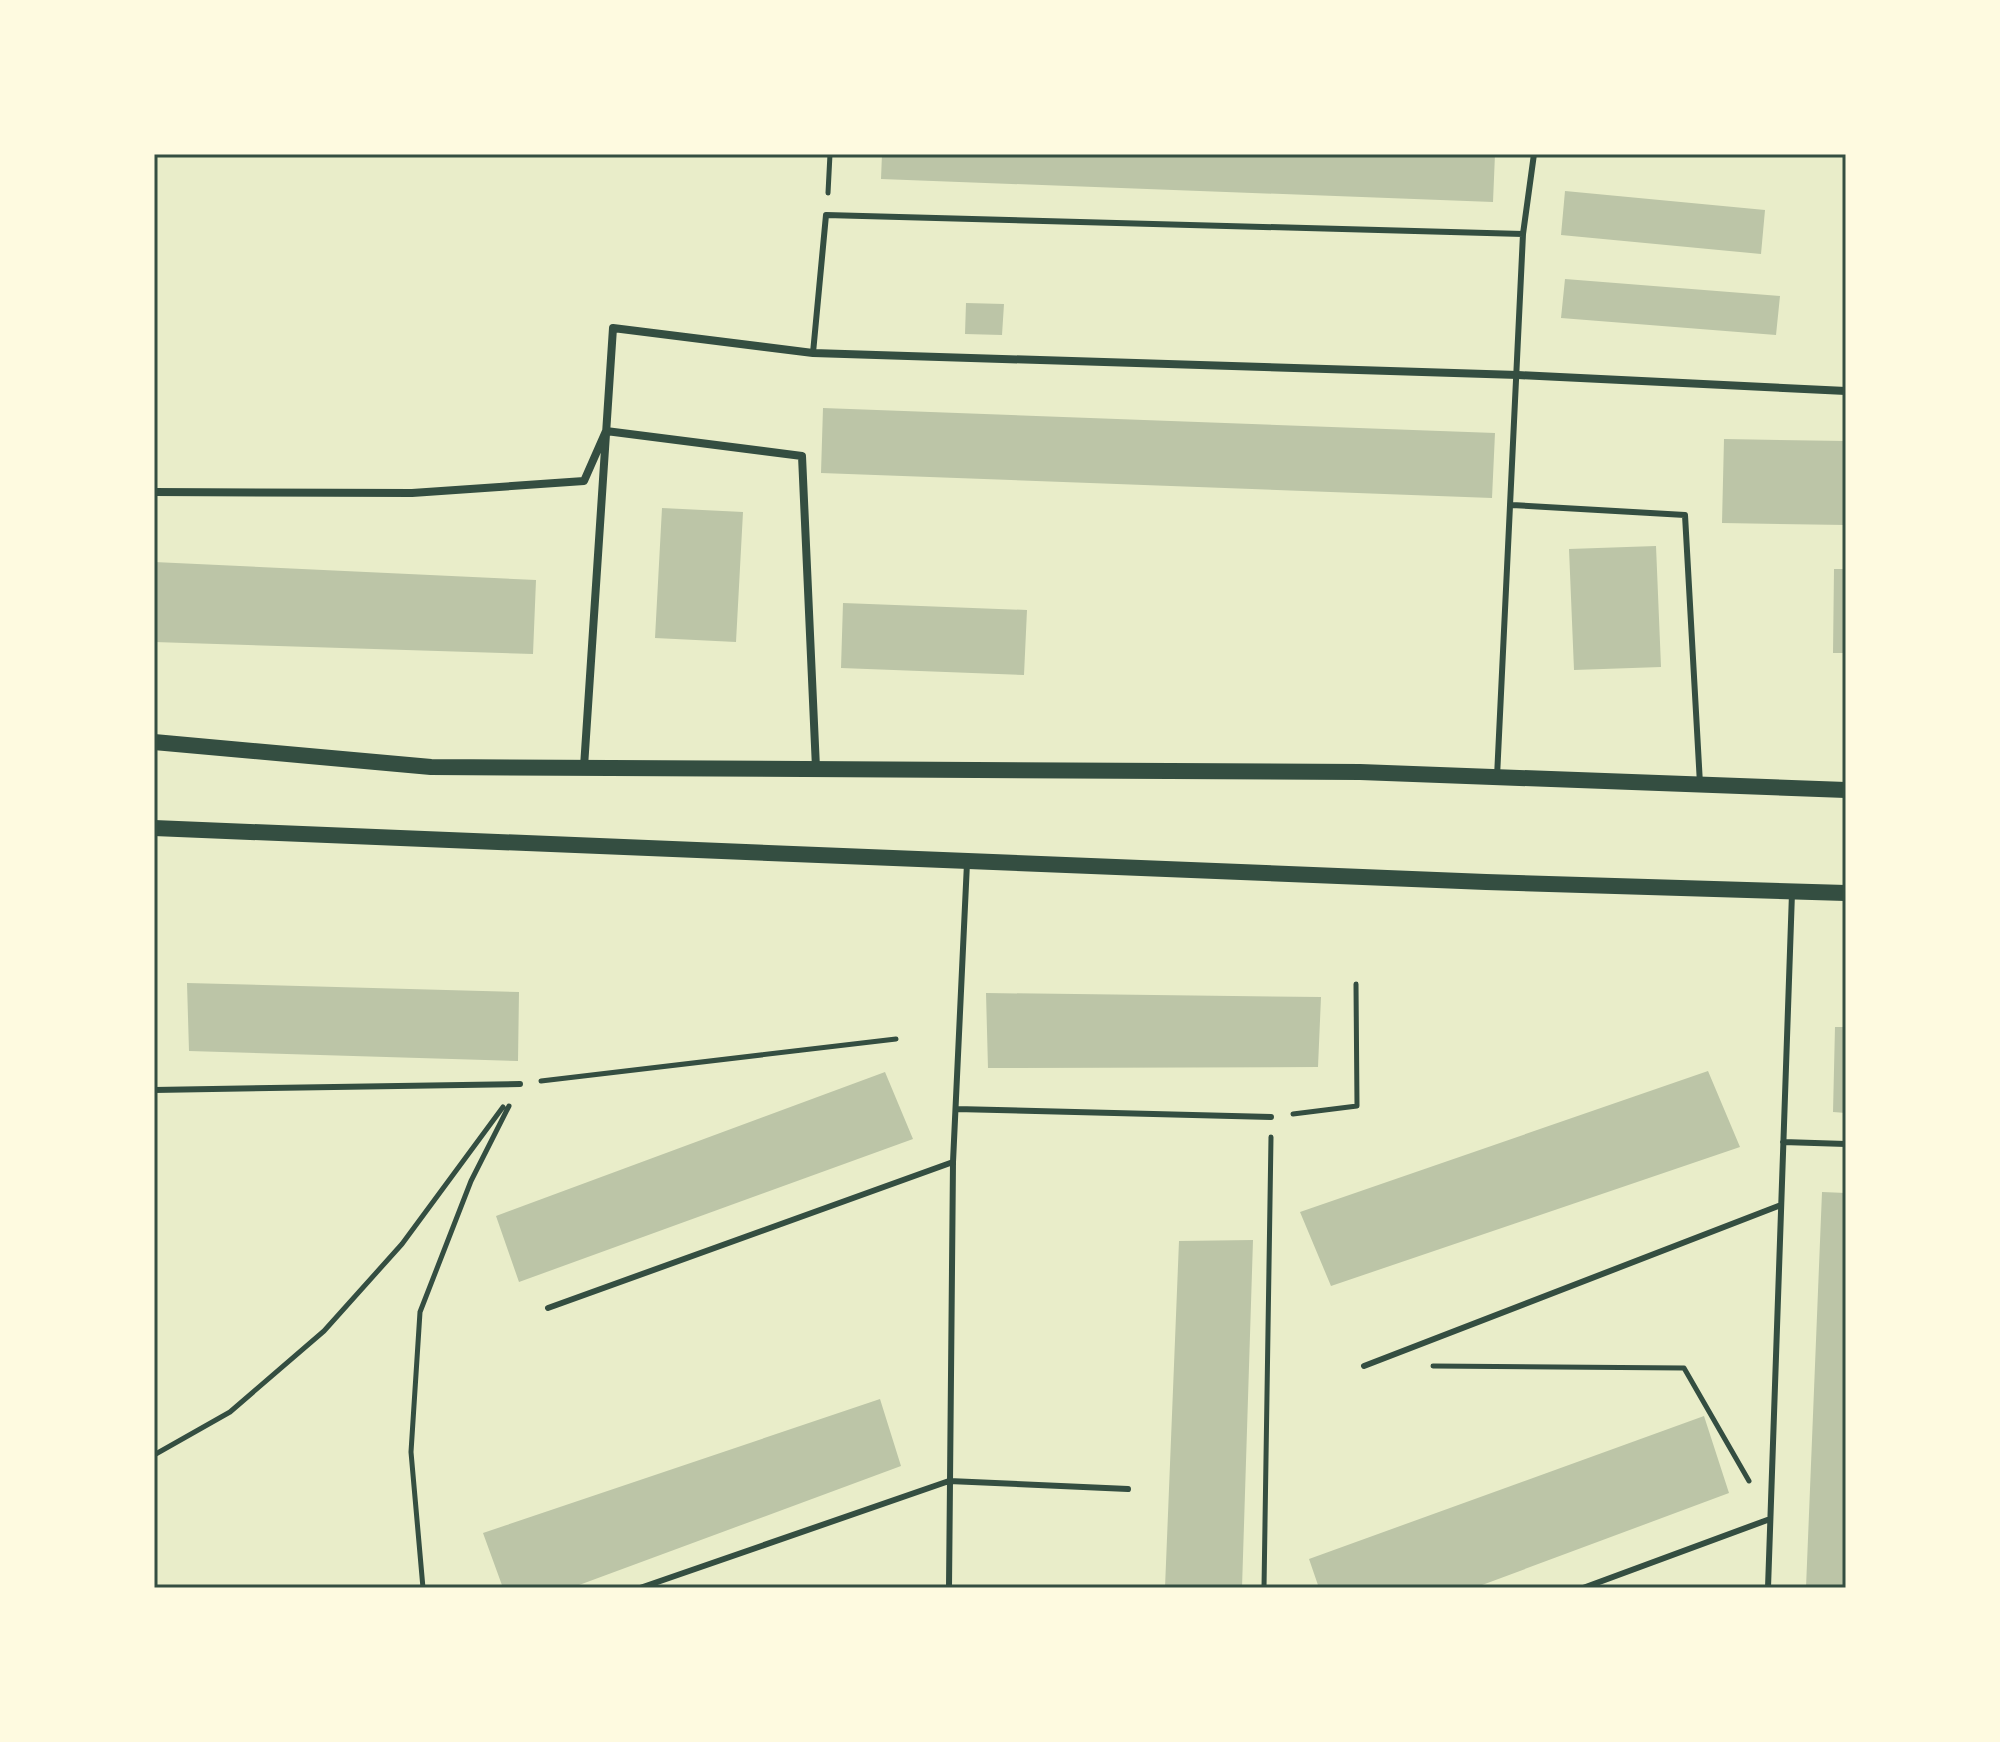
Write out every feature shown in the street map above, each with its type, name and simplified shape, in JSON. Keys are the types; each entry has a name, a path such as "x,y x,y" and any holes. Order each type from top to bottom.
{"main road":[{"path":"154,742 431,767 1360,772 1846,790"},
{"path":"154,828 1846,893"}],"street":[{"path":"584,767 613,328 813,353 1518,375 1846,391"},
{"path":"154,492 412,493 584,481 606,431"},
{"path":"606,431 802,456 816,769"}],"lane":[{"path":"1497,777 1523,234 1534,154"},
{"path":"813,353 826,215 1523,234"},
{"path":"1512,505 1685,515 1700,784"},
{"path":"949,1588 953,1162 967,859"},
{"path":"1768,1588 1792,893"},
{"path":"154,1090 520,1084"},
{"path":"956,1109 1271,1117"},
{"path":"1783,1142 1846,1144"},
{"path":"548,1308 953,1162"},
{"path":"1364,1366 1781,1205"},
{"path":"640,1588 949,1481 1128,1489"},
{"path":"1583,1588 1770,1519"}],"path":[{"path":"826,215 830,154"},
{"path":"1264,1588 1271,1117 1357,1106 1356,984"},
{"path":"154,1455 230,1412 324,1331 402,1244 520,1084 896,1039"},
{"path":"423,1588 411,1452 420,1312 471,1181 520,1084"},
{"path":"1425,1366 1684,1368 1770,1519"}],"building":[{"path":"882,154 1495,154 1493,202 881,179"},
{"path":"1565,191 1765,210 1761,254 1561,235"},
{"path":"1565,279 1780,296 1776,335 1561,318"},
{"path":"966,303 1004,304 1002,335 965,334"},
{"path":"823,408 1495,433 1492,498 821,473"},
{"path":"1724,439 1846,441 1846,525 1722,523"},
{"path":"662,508 743,512 736,642 655,638"},
{"path":"1656,546 1661,667 1574,670 1569,549"},
{"path":"154,562 536,580 533,654 154,642"},
{"path":"1834,569 1846,569 1846,653 1833,653"},
{"path":"843,603 1027,610 1024,675 841,668"},
{"path":"187,983 519,992 518,1061 189,1051"},
{"path":"986,993 1321,997 1318,1067 988,1068"},
{"path":"1835,1027 1846,1027 1846,1113 1833,1112"},
{"path":"1708,1071 1740,1147 1331,1286 1300,1212"},
{"path":"885,1072 913,1139 519,1282 496,1216"},
{"path":"1822,1192 1846,1193 1846,1588 1806,1588"},
{"path":"1253,1240 1242,1588 1165,1588 1179,1241"},
{"path":"880,1399 901,1466 571,1588 503,1588 483,1533"},
{"path":"1704,1416 1729,1493 1474,1588 1319,1588 1309,1559"}]}
